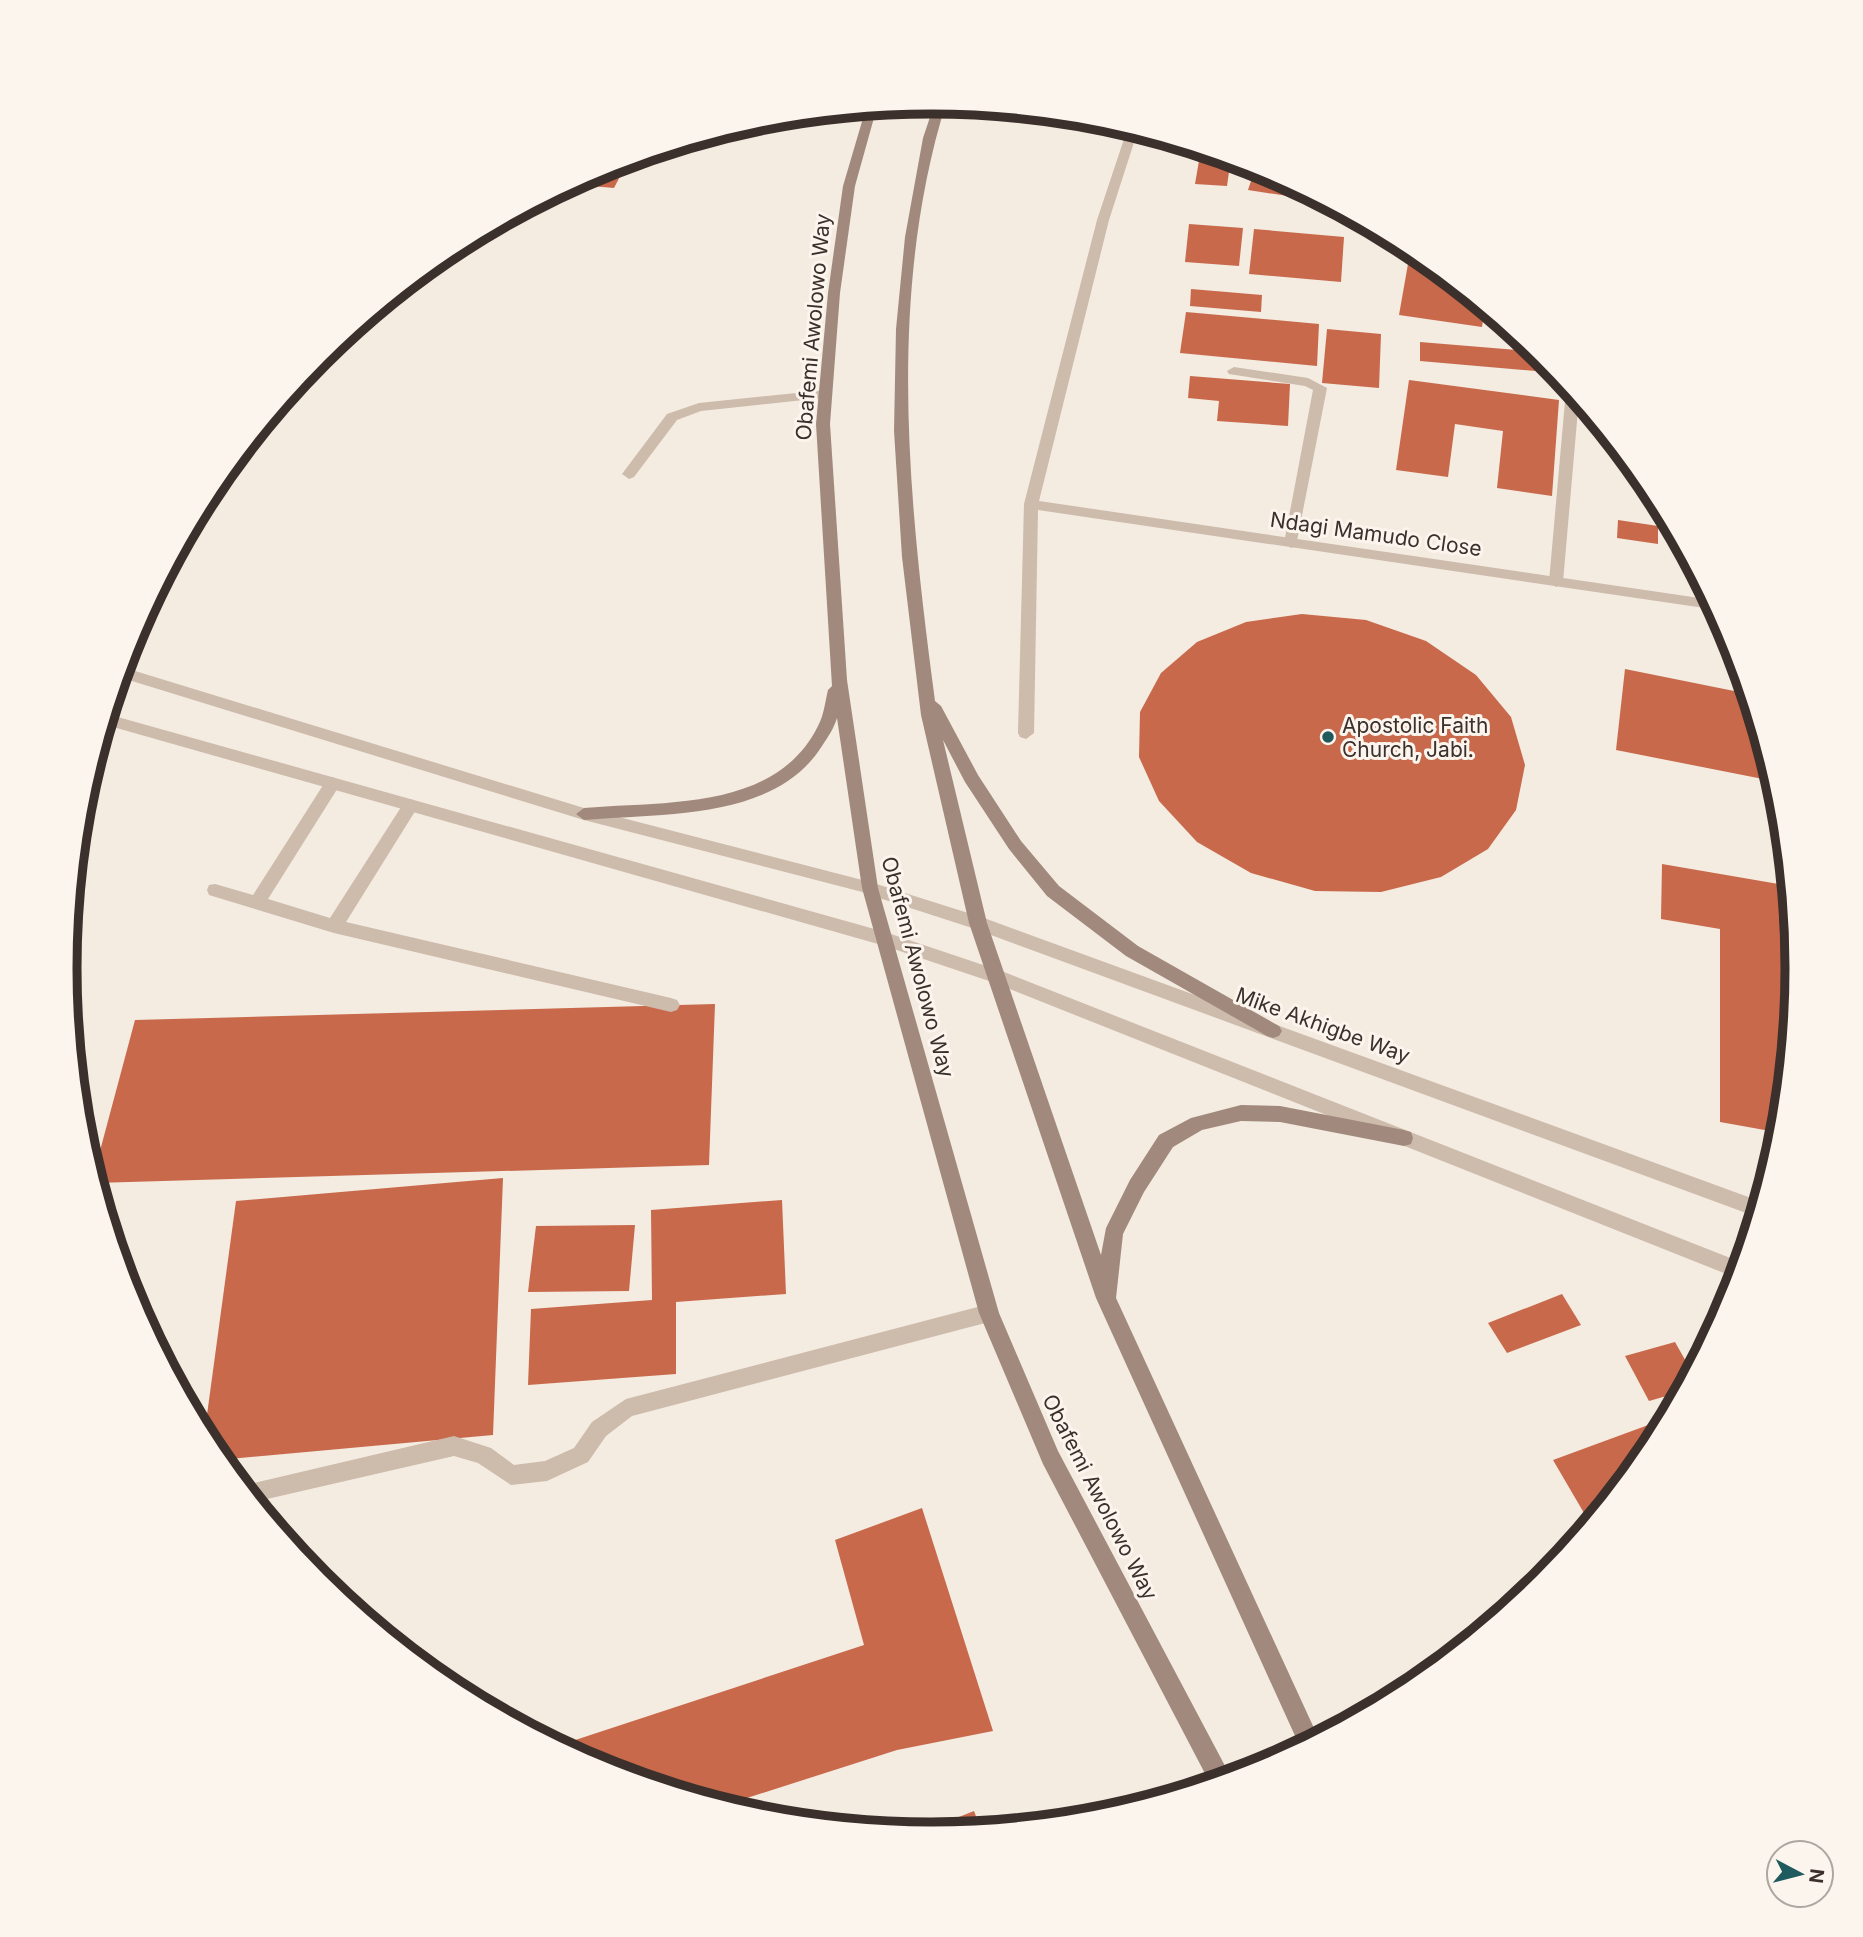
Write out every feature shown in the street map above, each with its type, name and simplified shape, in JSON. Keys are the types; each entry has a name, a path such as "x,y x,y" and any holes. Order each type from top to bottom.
{"main road":[{"path":"936,114 929,138 911,237 903,329 901,431 908,543 932,728 978,923 1106,1298 1306,1736"},
{"name":"Obafemi Awolowo Way","path":"869,117 849,186 834,293 823,424 839,680 870,888 989,1313 1050,1457 1218,1774"},
{"path":"584,814 724,802 773,785 807,757 827,725 839,680"},
{"path":"926,693 971,778 1015,845 1053,891 1132,951 1273,1031"},
{"path":"1106,1298 1113,1234 1137,1186 1167,1140 1198,1122 1241,1114 1280,1114 1404,1138"}],"street":[{"path":"1026,733 1031,504 1102,220 1130,138"},
{"path":"1234,371 1308,382 1320,388 1290,542"},
{"path":"629,474 672,417 699,407 826,394"},
{"path":"1556,582 1558,530 1572,402"},
{"name":"Ndagi Mamudo Close","path":"1031,504 1704,604"},
{"name":"Mike Akhigbe Way","path":"129,675 584,814 870,888 978,923 1752,1207"},
{"path":"114,721 885,939 998,976 1732,1267"},
{"path":"257,901 332,783"},
{"path":"334,926 411,805"},
{"path":"215,890 334,926 670,1005"},
{"path":"256,1492 454,1446 484,1455 511,1475 547,1471 581,1455 599,1429 626,1408 989,1313"}],"building":[{"path":"1200,157 1230,168 1227,186 1195,184"},
{"path":"622,172 614,188 589,186"},
{"path":"1252,177 1300,198 1248,190"},
{"path":"1189,224 1243,228 1239,266 1185,262"},
{"path":"1254,229 1344,237 1341,282 1249,274"},
{"path":"1409,260 1484,317 1482,327 1399,315"},
{"path":"1191,289 1262,295 1261,312 1190,306"},
{"path":"1186,312 1319,324 1317,366 1180,353"},
{"path":"1327,329 1381,334 1379,388 1322,383"},
{"path":"1420,342 1521,350 1543,372 1420,361"},
{"path":"1190,376 1290,384 1288,426 1217,421 1219,401 1188,398"},
{"path":"1409,380 1559,400 1552,496 1497,488 1503,431 1455,424 1448,477 1396,470"},
{"path":"1618,520 1658,526 1658,544 1617,538"},
{"name":"Apostolic Faith Church, Jabi.","path":"1302,614 1366,620 1426,641 1476,675 1511,717 1525,765 1516,810 1488,849 1441,877 1381,892 1315,891 1251,873 1197,842 1159,801 1139,757 1140,712 1161,673 1197,642 1246,622"},
{"path":"1625,669 1740,692 1765,779 1616,750"},
{"path":"1662,864 1781,885 1786,968 1784,1024 1771,1131 1720,1122 1720,929 1661,919"},
{"path":"715,1004 709,1165 104,1183 98,1157 135,1020"},
{"path":"503,1178 493,1435 232,1459 206,1420 236,1201"},
{"path":"782,1200 786,1294 676,1302 676,1374 528,1385 531,1309 652,1300 651,1210"},
{"path":"635,1225 629,1291 528,1292 536,1226"},
{"path":"1562,1294 1581,1325 1507,1353 1488,1323"},
{"path":"1675,1342 1688,1365 1673,1394 1649,1401 1625,1356"},
{"path":"1655,1422 1586,1517 1553,1460"},
{"path":"922,1508 993,1731 897,1750 738,1801 657,1778 569,1742 864,1645 835,1540"},
{"path":"974,1811 978,1821 945,1823"}],"place":[{"name":"Apostolic Faith Church, Jabi.","path":"1328,737"}]}
